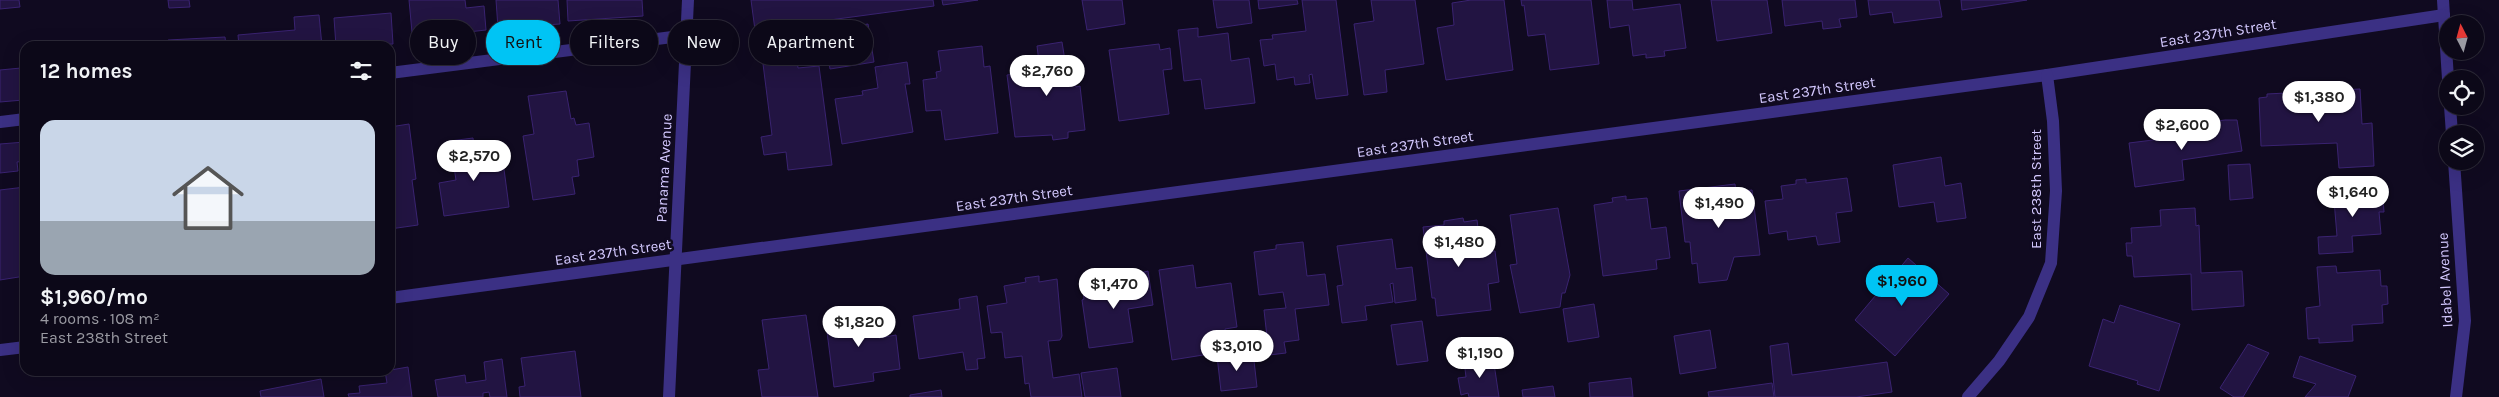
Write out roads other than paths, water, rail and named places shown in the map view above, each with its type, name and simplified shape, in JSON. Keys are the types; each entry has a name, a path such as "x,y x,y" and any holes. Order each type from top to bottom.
{"street":[{"name":"Panama Avenue","path":"688,0 688,20"},
{"path":"2443,0 2444,15"},
{"name":"East 237th Street","path":"395,297 2047,76 2439,16"},
{"path":"395,71 668,37"},
{"name":"Panama Avenue","path":"669,397 686,65"},
{"name":"East 238th Street","path":"1968,397 1999,361 2029,317 2052,263 2056,192 2053,121 2047,76"},
{"path":"0,122 20,120"},
{"name":"Idabel Avenue","path":"2455,170 2465,321 2456,397"},
{"path":"0,350 20,348"}]}
